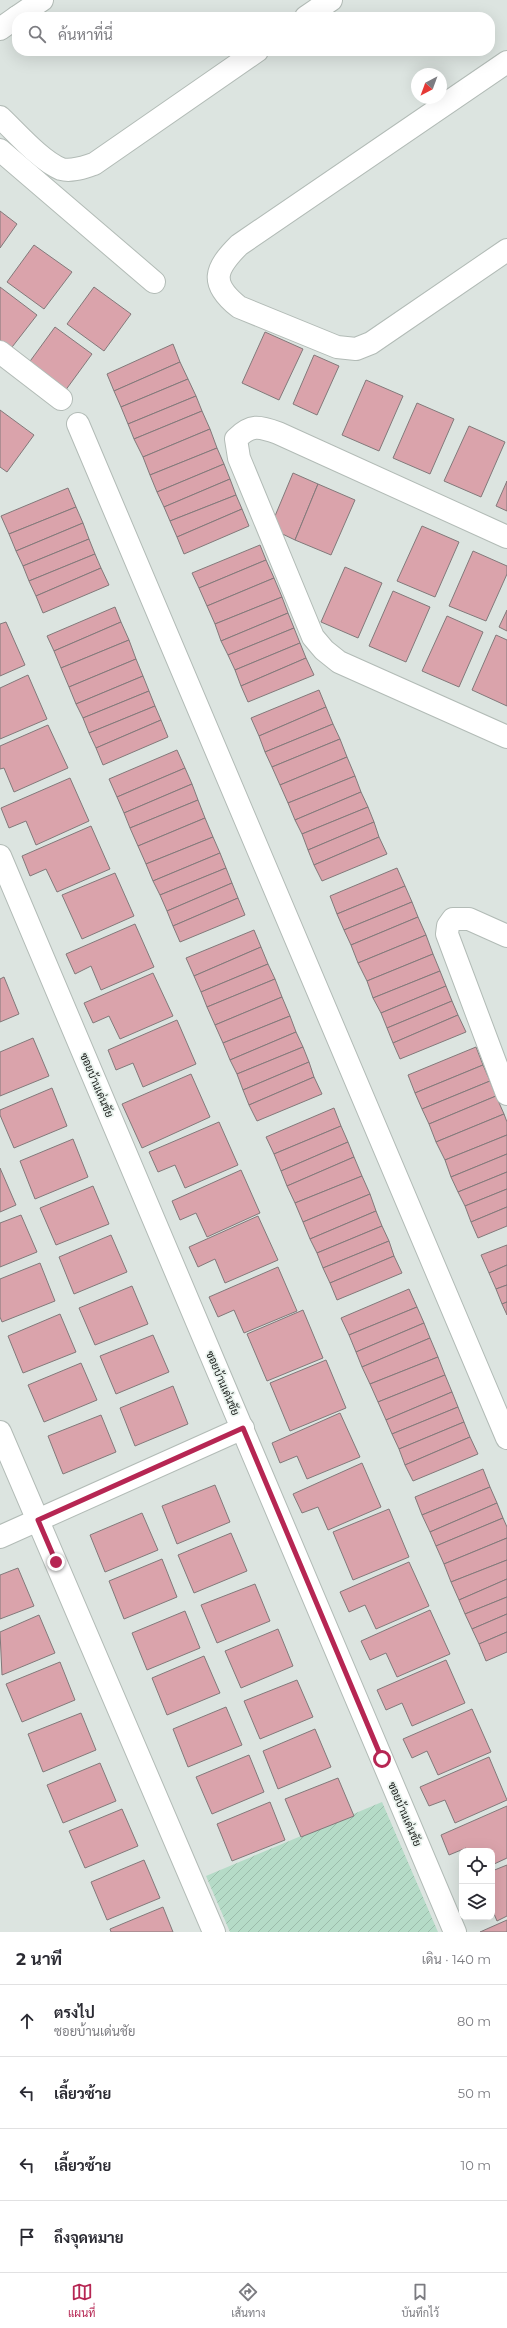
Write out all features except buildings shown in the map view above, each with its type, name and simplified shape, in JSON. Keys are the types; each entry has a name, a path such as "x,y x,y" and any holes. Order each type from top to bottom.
{"street":[{"path":"24,12 42,0"},
{"path":"313,12 331,0"},
{"path":"0,29 12,21"},
{"path":"0,117 47,161 62,169 78,169 94,164 250,56"},
{"path":"507,62 239,245 223,261 218,272 220,286 226,296 239,306 337,348 356,349 371,343 507,250"},
{"path":"0,150 154,282"},
{"path":"0,352 62,399"},
{"path":"78,424 507,1438"},
{"path":"507,537 278,433 259,426 244,431 236,439 238,458 313,637 324,650 339,662 507,737"},
{"name":"ซอยบ้านเด่นชัย","path":"0,856 455,1932"},
{"path":"507,936 469,919 453,919 448,926 447,934 507,1094"},
{"path":"0,1537 243,1428"},
{"path":"0,1432 214,1932"}],"green space":[{"path":"382,1802 438,1932 230,1932 206,1876"}],"route":[{"path":"56,1562 38,1520 243,1428 382,1759"}]}
